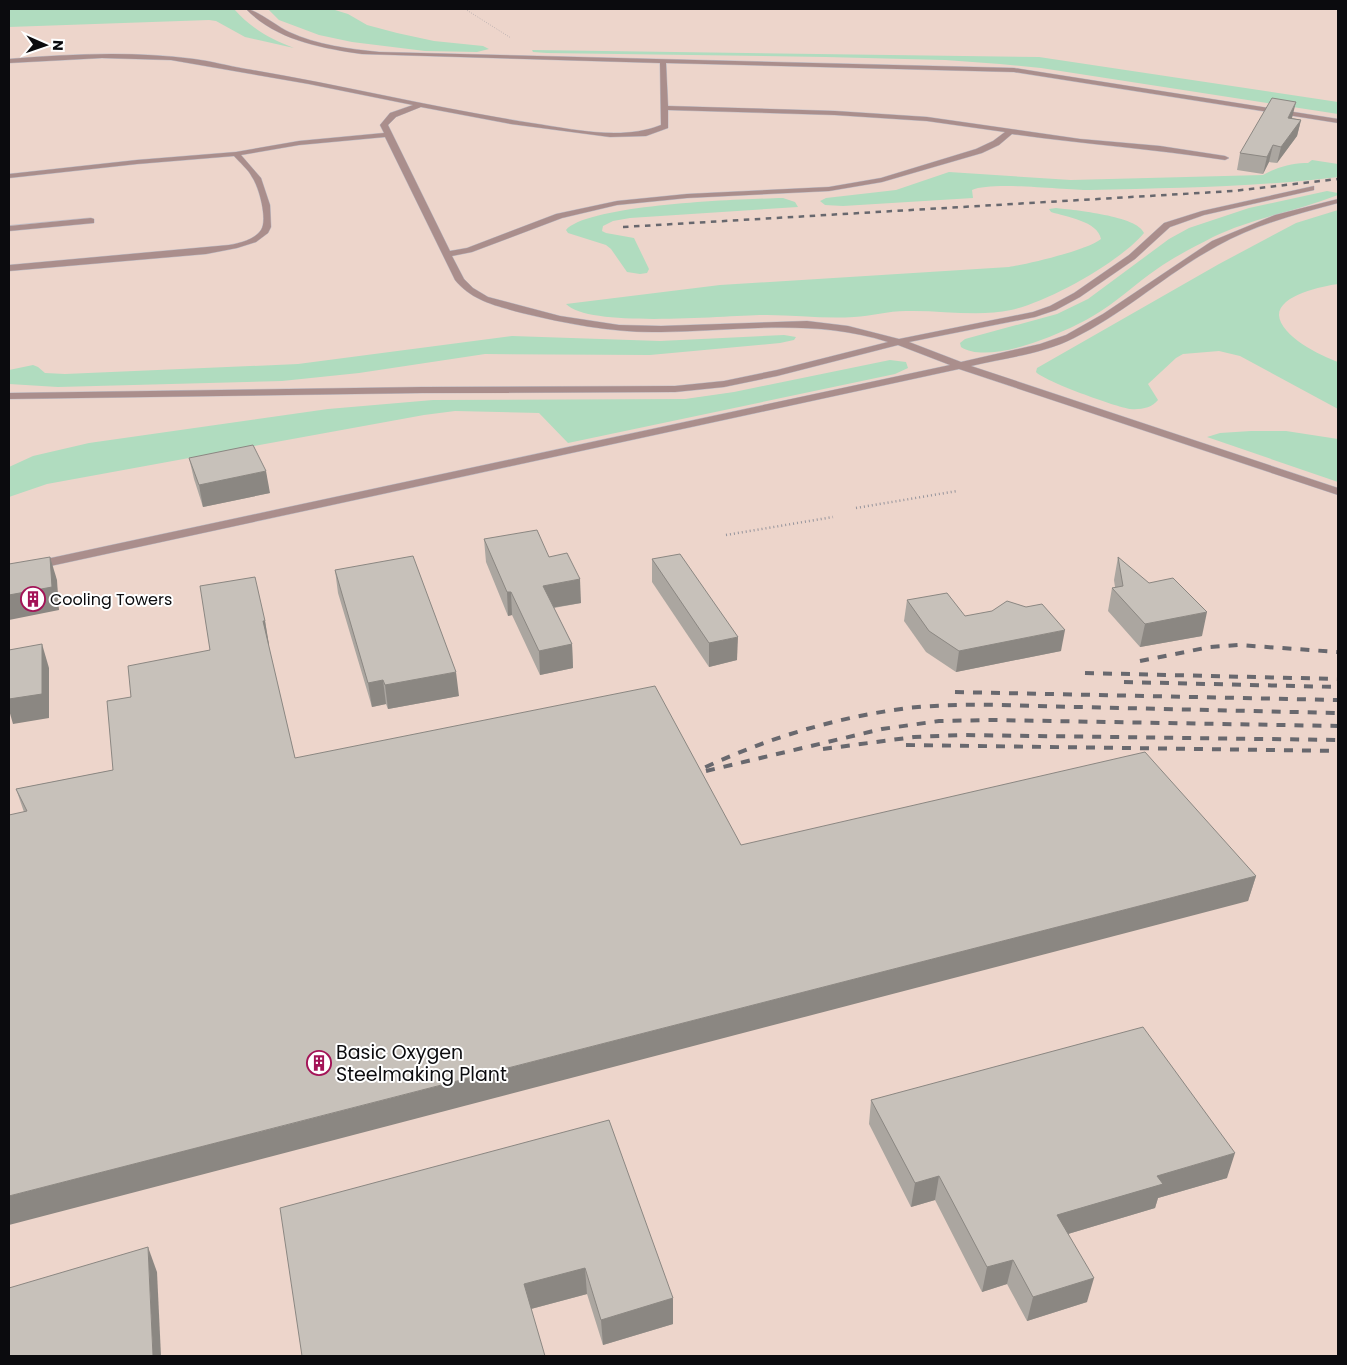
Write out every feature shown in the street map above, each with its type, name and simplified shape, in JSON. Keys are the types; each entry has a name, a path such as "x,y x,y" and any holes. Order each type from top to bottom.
{"lane":[{"path":"249,9 267,25 301,40 333,47 396,55 1014,70 1338,121"},
{"path":"9,61 86,56 186,60 562,130 643,134 660,130 665,126 663,61"},
{"path":"420,105 388,119 384,125 460,280 477,295 512,306 591,324 638,329 812,324 845,328 901,342 961,366 1338,492"},
{"path":"664,108 876,115 947,122 1080,141 1160,148 1225,158"},
{"path":"447,254 469,250 559,216 617,203 687,196 829,190 882,180 979,151 996,143 1011,131"},
{"path":"9,176 137,162 236,154 300,143 388,135"},
{"path":"9,268 206,251 252,240 263,233 268,221 257,178 236,154"},
{"path":"9,396 422,390 675,389 724,384 777,374 901,342 1017,319 1053,308 1077,295 1132,257 1167,225 1202,212 1311,188"},
{"path":"9,571 961,366 1043,346 1069,337 1106,316 1215,243 1270,220 1338,201"},
{"path":"9,229 91,221"}],"path":[{"path":"465,9 512,39 512,44 504,58"},
{"path":"856,508 957,491"},
{"path":"726,535 832,517"}],"shaded area":[{"path":"9,9 1338,9 1338,1356 9,1356"}],"green space":[{"path":"9,9 234,9 262,33 294,48 245,37 216,21 209,20 9,27"},
{"path":"268,9 335,10 348,14 367,25 397,33 434,41 483,46 489,49 477,52 425,51 352,42 319,35 279,20"},
{"path":"532,50 1039,57 1338,102 1338,114 1041,68 1000,64 945,60 826,57 547,53 533,52"},
{"path":"1312,160 1338,164 1338,177 1245,185 1152,189 1090,190 995,186 972,190 973,198 843,206 825,205 820,201 826,198 896,190 949,172 1071,180 1263,175 1284,166 1308,163"},
{"path":"1327,191 1338,193 1338,195 1228,230 1191,248 1157,269 1101,311 1081,323 1047,338 1008,350 990,352 974,352 961,347 960,343 965,339 1057,314 1088,299 1169,239 1189,228 1249,208"},
{"path":"783,198 795,202 798,207 630,218 613,221 603,226 602,231 606,233 634,238 649,269 647,273 627,272 606,245 568,233 566,230 580,221 604,214 634,209 703,202"},
{"path":"1056,208 1118,218 1139,227 1144,233 1133,244 1101,268 1063,290 1026,306 998,312 899,311 843,317 767,315 661,319 602,316 580,312 566,304 720,285 1009,267 1071,252 1101,239 1099,233 1088,224 1051,212 1049,209"},
{"path":"1338,210 1338,284 1313,289 1294,297 1281,308 1279,315 1281,323 1294,338 1312,350 1338,362 1338,409 1240,356 1219,351 1183,354 1176,358 1148,384 1158,400 1149,407 1142,409 1130,409 1096,399 1052,381 1036,372 1037,368 1219,264 1296,223"},
{"path":"784,335 796,337 794,340 780,343 650,355 485,354 359,373 282,381 58,387 9,384 9,370 33,365 45,373 65,374 298,364 512,336 660,341"},
{"path":"890,360 906,362 908,368 895,374 568,443 539,413 455,411 424,415 47,484 9,497 9,467 33,456 89,443 328,409 433,400 685,399 734,392"},
{"path":"1286,431 1338,439 1338,482 1207,437 1220,433"}],"building":[{"path":"1272,98 1296,102 1288,118 1301,120 1281,147 1273,145 1267,157 1240,153"},
{"path":"253,445 266,471 199,485 189,458"},
{"path":"537,530 549,557 567,553 580,579 543,586 572,644 539,651 511,592 507,592 484,539"},
{"path":"680,554 738,637 709,643 652,559"},
{"path":"413,556 456,672 385,685 383,680 368,683 335,570"},
{"path":"50,557 52,587 9,595 9,564"},
{"path":"1118,557 1149,583 1173,578 1207,612 1145,624 1112,588 1123,586"},
{"name":"Basic Oxygen Steelmaking Plant","path":"255,577 265,621 263,621 295,758 655,686 741,845 1145,752 1256,876 9,1196 9,815 27,811 16,789 113,770 107,701 131,697 128,666 210,650 200,586"},
{"path":"947,593 965,616 992,611 1007,601 1026,607 1042,604 1065,630 959,651 929,631 907,600"},
{"path":"42,644 42,694 9,699 9,650"},
{"path":"1143,1027 1235,1153 1157,1176 1163,1184 1057,1215 1094,1278 1033,1297 1013,1260 987,1267 939,1176 915,1183 871,1100"},
{"path":"609,1120 673,1298 601,1320 585,1268 524,1284 545,1356 302,1356 280,1208"},
{"path":"148,1247 153,1356 9,1356 9,1288"}],"railway":[{"path":"623,227 1233,191 1338,179"},
{"path":"1140,661 1210,647 1238,645 1338,652"},
{"path":"1085,673 1338,679"},
{"path":"1124,682 1338,687"},
{"path":"955,692 1338,700"},
{"path":"689,775 768,741 795,732 879,712 908,708 950,705 993,705 1338,713"},
{"path":"706,771 882,729 939,721 993,720 1338,726"},
{"path":"823,749 914,737 962,735 1338,740"},
{"path":"906,745 1338,751"}],"place":[{"name":"Cooling Towers","path":"33,599"},
{"name":"Basic Oxygen Steelmaking Plant","path":"319,1063"}]}
